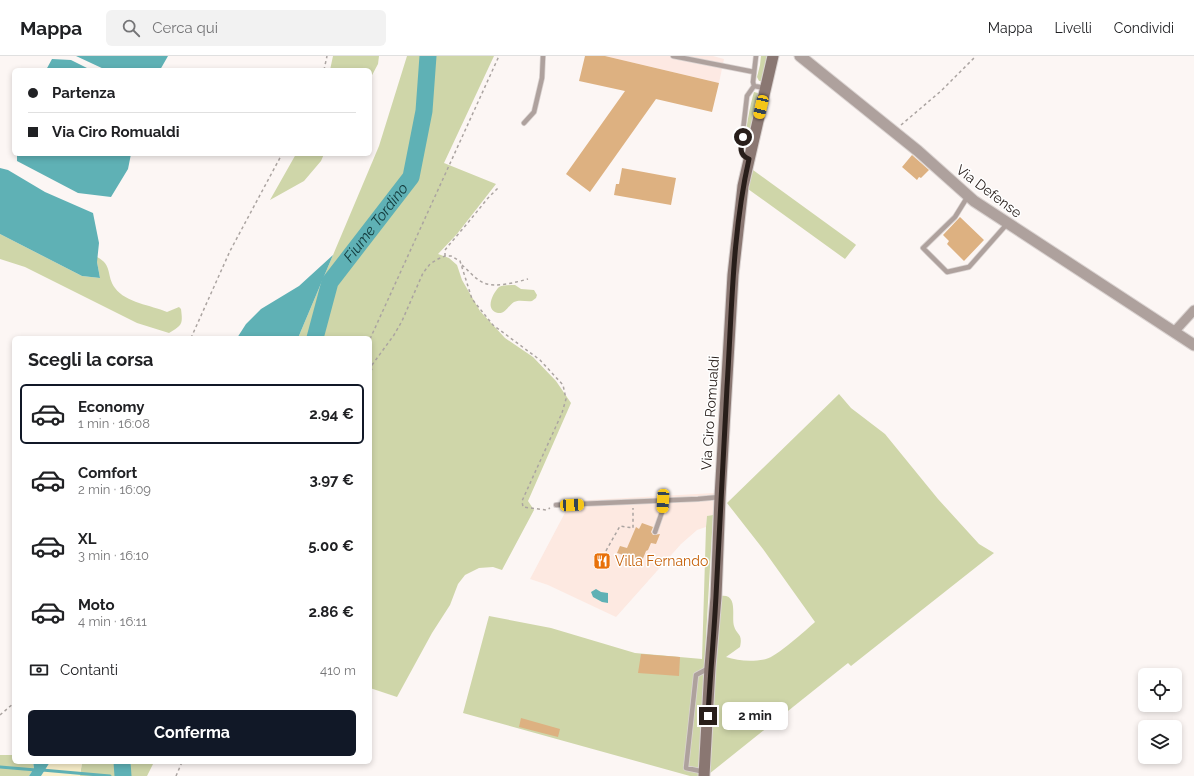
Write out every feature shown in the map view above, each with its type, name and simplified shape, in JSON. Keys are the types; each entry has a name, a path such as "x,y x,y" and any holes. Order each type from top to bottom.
{"main road":[{"name":"Via Ciro Romualdi","path":"704,774 710,667 716,597 720,497 733,275 743,186 749,159 760,87 773,56"}],"street":[{"name":"Via Defense","path":"800,56 894,132 968,196 1194,345"},
{"path":"1174,332 1194,310"}],"lane":[{"path":"524,123 534,112 542,78 543,56"},
{"path":"673,56 754,72"},
{"path":"749,159 744,157 741,148 747,96 760,87 753,82 756,56"},
{"path":"968,196 955,217 923,248 947,272 969,267 1007,223"},
{"path":"556,505 663,501 720,497"},
{"path":"655,532 662,512 663,501"},
{"path":"704,774 686,768 696,675 710,667"}],"path":[{"path":"324,68 327,56"},
{"path":"371,336 499,56"},
{"path":"894,132 941,91 976,56"},
{"path":"192,336 230,251 281,156"},
{"path":"445,256 445,250 499,187"},
{"path":"372,369 372,365 399,325 423,273 430,264 445,256 451,256 460,261 472,299 493,325 540,360 563,385 566,399 562,413 522,501 523,507 530,509 546,510 556,505"},
{"path":"460,264 474,277 486,284 511,284 528,279"},
{"path":"603,556 620,526 633,528 633,502"},
{"path":"0,715 12,705"},
{"path":"176,776 181,764"}],"shaded area":[{"path":"605,56 713,56 724,59 719,83"},
{"name":"Villa Fernando","path":"714,493 713,515 707,516 706,527 697,530 681,544 616,617 548,585 530,579 568,507 573,501"}],"green space":[{"path":"333,56 379,56 378,64 372,75 372,68 330,68"},
{"path":"407,56 494,56 444,163 496,184 457,234 438,254 449,258 457,265 462,280 480,311 505,338 533,357 556,381 571,403 528,501 534,510 502,570 493,567 479,568 465,575 458,584 450,605 432,633 397,697 372,689 372,336 299,336 379,146"},
{"path":"761,56 768,56 763,77 761,81 759,81 757,77"},
{"path":"754,92 758,93 759,96 745,151 745,138"},
{"path":"295,156 323,156 321,161 304,181 270,200"},
{"path":"753,170 855,244 856,245 845,259 748,189"},
{"path":"0,234 82,276 100,278 97,257 102,260 107,267 112,284 120,293 132,300 167,312 179,307 182,314 182,322 177,328 169,333 137,323 25,267 0,259"},
{"path":"515,285 521,289 534,290 537,295 536,298 532,301 514,302 505,311 500,313 491,309 492,297 499,287"},
{"path":"839,394 851,408 885,434 938,499 979,544 994,553 851,666 848,663 709,774 720,596 730,598 732,602 733,622 741,639 740,647 726,657 751,661 766,659 777,654 815,622 763,549 727,503"},
{"path":"713,515 698,776 690,776 463,713 489,616 551,628 635,653 702,659 706,527 707,516"},
{"path":"0,755 12,755 12,764 33,764 34,768 29,776 0,776"},
{"path":"82,764 123,764 117,776 80,776"},
{"path":"131,764 153,764 147,776 128,776"}],"sand":[{"path":"49,764 82,764 80,776 41,776"}],"water":[{"path":"76,56 168,56 161,68 102,68"},
{"path":"52,59 71,60 87,68 47,68"},
{"path":"17,156 131,156 128,169 111,197 78,193 17,161"},
{"path":"0,168 8,170 45,192 93,213 99,243 97,262 100,278 82,276 0,234"},
{"path":"333,255 299,336 238,336 246,324 261,309 299,286"},
{"path":"596,589 601,592 608,593 608,603 602,602 593,597 591,592"},
{"path":"33,764 49,764 41,776 29,776 34,768"}],"building":[{"path":"585,56 605,56 719,83 712,112 656,99 590,192 566,174 625,91 579,81"},
{"path":"912,155 929,170 917,180 902,167"},
{"path":"622,168 676,178 671,205 614,195 616,184 619,184"},
{"path":"960,217 984,240 964,261 947,244 949,241 943,235"},
{"path":"642,523 653,527 651,532 653,535 660,534 656,544 651,543 642,561 635,559 633,565 621,561 623,555 617,553 620,546 627,548 636,527 639,529"},
{"path":"641,654 680,657 679,676 638,673"},
{"path":"521,718 560,729 558,737 519,727"}],"waterway":[{"name":"Fiume Tordino","path":"316,336 330,282 411,177 424,111 428,56"},
{"name":"Fiume Tordino","path":"122,764 123,776"},
{"path":"0,767 36,770"},
{"path":"42,770 110,776"}],"place":[{"name":"Villa Fernando","path":"602,561"}],"route":[{"path":"708,716 710,667 716,597 720,497 733,275 743,186 749,159 744,157 742,154 741,148 743,137"}]}
